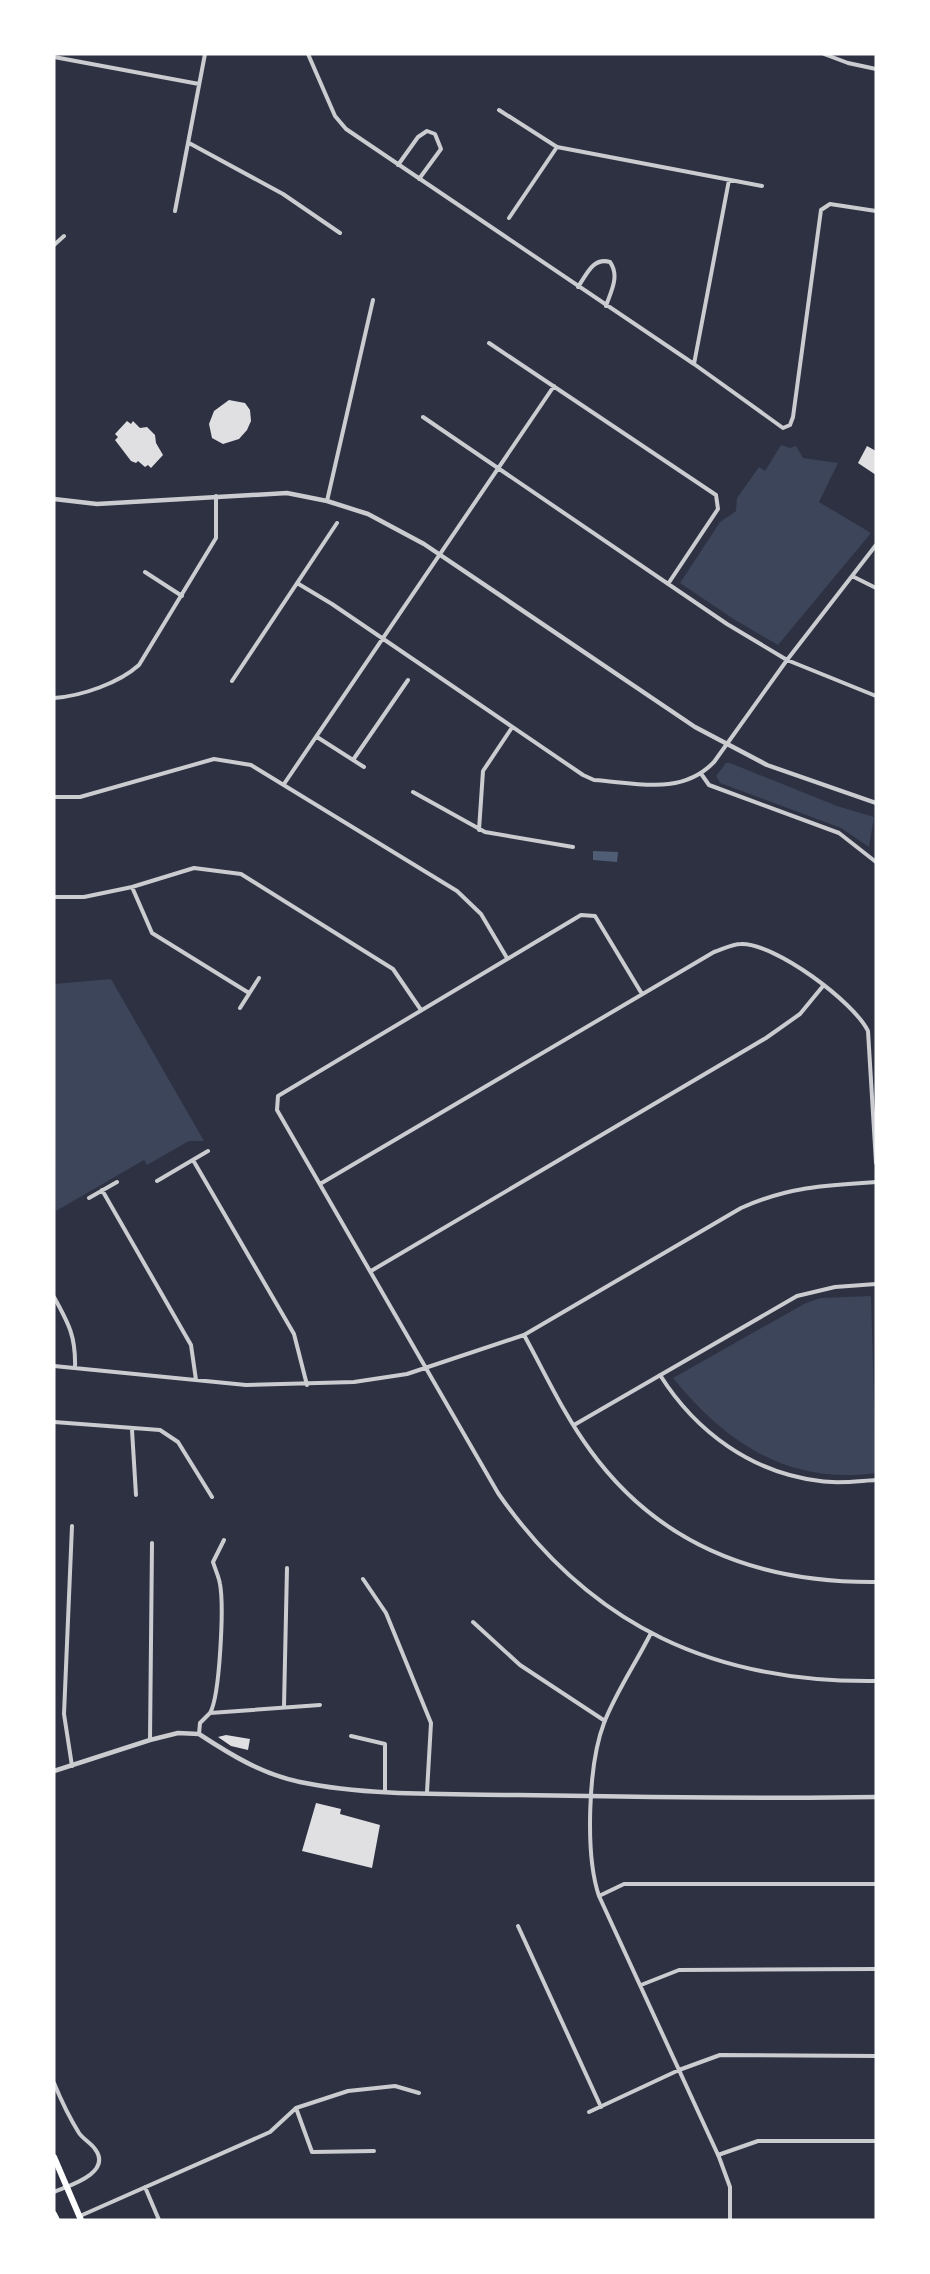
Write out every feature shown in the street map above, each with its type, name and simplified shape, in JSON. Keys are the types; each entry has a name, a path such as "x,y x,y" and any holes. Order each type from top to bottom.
{"main road":[{"path":"54,2157 80,2218"},
{"path":"54,2214 57,2220"}],"street":[{"path":"175,211 205,54"},
{"path":"308,54 335,116 345,129 694,364 783,428 790,425 793,417 821,210 830,204 876,211"},
{"path":"824,54 848,63 876,69"},
{"path":"54,57 199,84"},
{"path":"499,110 557,147 762,186"},
{"path":"398,165 418,136 427,131 435,134 441,149 419,179"},
{"path":"189,143 283,194 340,232"},
{"path":"509,218 557,147"},
{"path":"694,364 729,180"},
{"path":"497,232 503,227"},
{"path":"54,245 64,236"},
{"path":"578,287 596,262 602,260 610,262 615,269 615,276 606,306"},
{"path":"327,501 373,300"},
{"path":"489,343 712,493 718,500 718,509 668,584"},
{"path":"284,784 554,386"},
{"path":"423,417 668,584 787,660 876,696"},
{"path":"54,499 97,504 216,495 286,494 327,501 388,523 441,555 660,704 728,745 767,765 876,803"},
{"path":"54,698 68,697 127,676 139,664 216,538 216,495"},
{"path":"232,681 337,523"},
{"path":"297,583 332,604 512,729 594,780 669,784 691,780 702,775 728,745 787,660 876,546"},
{"path":"145,572 182,596"},
{"path":"852,576 876,588"},
{"path":"353,760 408,680"},
{"path":"479,830 483,771 512,729"},
{"path":"317,737 364,767"},
{"path":"54,797 80,797 214,759 251,765 457,891 481,914 507,958"},
{"path":"702,775 709,785 839,833 876,862"},
{"path":"413,792 479,830 573,847"},
{"path":"54,897 84,897 194,868 241,874 393,969 421,1010"},
{"path":"132,886 152,933 249,993"},
{"path":"642,994 596,916 586,913 278,1096 276,1103 278,1110 498,1493 529,1535 605,1605 651,1634 694,1653 751,1671 820,1680 876,1681"},
{"path":"320,1184 714,952 742,944 773,951 850,1007 868,1031 876,1163"},
{"path":"240,1008 259,978"},
{"path":"371,1271 766,1038 800,1014 823,986"},
{"path":"157,1181 208,1151"},
{"path":"193,1160 294,1334 307,1384"},
{"path":"89,1198 117,1182"},
{"path":"54,1366 246,1385 307,1384 388,1377 426,1369 524,1335 741,1208 769,1196 813,1185 876,1182"},
{"path":"102,1191 191,1346 196,1380"},
{"path":"574,1425 797,1296 826,1289 876,1284"},
{"path":"54,1297 72,1327 76,1347 75,1368"},
{"path":"524,1335 574,1425 606,1469 644,1508 706,1548 748,1567 799,1578 876,1582"},
{"path":"660,1375 680,1403 712,1436 754,1462 800,1478 823,1482 876,1480"},
{"path":"54,1422 132,1430 160,1430 178,1442 212,1497"},
{"path":"132,1430 136,1495"},
{"path":"72,1526 64,1714 72,1767"},
{"path":"199,1734 200,1723 216,1704 220,1585 213,1562 224,1540"},
{"path":"150,1740 152,1543"},
{"path":"284,1707 287,1568"},
{"path":"363,1579 386,1613 431,1723 427,1792"},
{"path":"473,1622 520,1665 605,1721"},
{"path":"651,1634 605,1721 595,1757 591,1861 599,1896 718,2155 730,2187 730,2220"},
{"path":"210,1713 320,1705"},
{"path":"54,1771 178,1733 199,1734 245,1763 281,1777 332,1787 385,1791 593,1796 781,1799 876,1797"},
{"path":"351,1736 385,1744 385,1791"},
{"path":"599,1896 624,1884 876,1884"},
{"path":"518,1926 601,2107"},
{"path":"641,1985 679,1970 876,1969"},
{"path":"589,2112 680,2070 720,2055 876,2056"},
{"path":"54,2083 80,2134 96,2150 99,2157 95,2171 91,2175 54,2192"},
{"path":"80,2218 270,2132 296,2108 348,2091 395,2086 419,2093"},
{"path":"296,2108 312,2152 374,2151"},
{"path":"718,2155 758,2141 876,2141"},
{"path":"145,2187 159,2220"}],"shaded area":[{"path":"781,445 790,448 796,446 803,458 838,463 819,502 871,533 778,645 735,620 680,583 720,522 736,511 737,498 759,467 765,471"},
{"path":"726,763 837,806 874,817 869,847 841,828 720,783 716,776"},
{"path":"593,851 618,852 617,862 593,860"},
{"path":"111,979 204,1141 189,1141 147,1165 144,1160 56,1211 54,984"},
{"path":"871,1296 876,1473 844,1475 815,1472 787,1465 761,1454 737,1440 715,1422 673,1378 804,1304 820,1298"}],"building":[{"path":"229,400 245,403 250,410 251,421 239,439 223,444 212,438 209,424 214,411"},
{"path":"127,421 131,424 133,421 140,428 147,427 155,435 156,443 163,455 151,468 148,465 145,467 138,461 136,463 131,461 115,440 118,437 115,434"},
{"path":"867,446 876,451 876,475 858,463"},
{"path":"226,1735 250,1739 248,1750 231,1746 218,1737"},
{"path":"316,1803 341,1809 340,1814 380,1825 372,1868 302,1851"}]}
